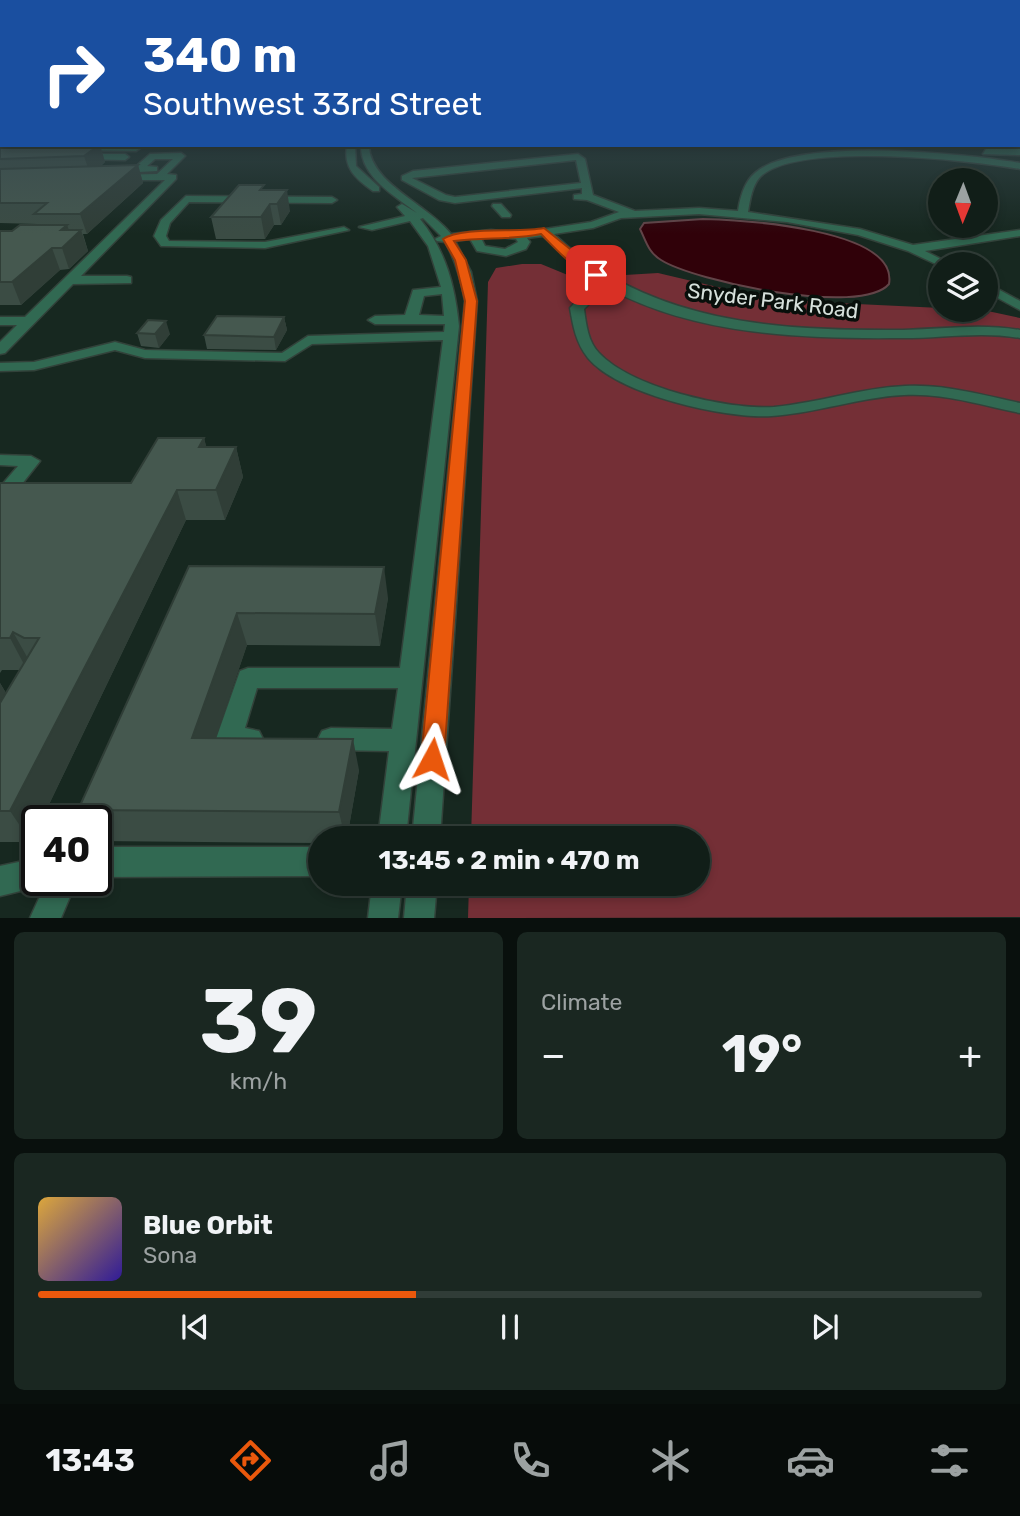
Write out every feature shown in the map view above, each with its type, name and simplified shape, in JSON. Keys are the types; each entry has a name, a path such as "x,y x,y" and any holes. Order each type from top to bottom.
{"street":[{"path":"125,149 69,153 125,157"},
{"path":"0,350 152,199 171,173 159,177 109,174 135,149"},
{"path":"350,149 348,158 356,173 427,215 565,197 586,181"},
{"path":"364,149 362,153 368,169 427,215 440,239 461,260 471,301 427,826"},
{"path":"1020,152 983,152 993,158 1020,158"},
{"path":"743,214 746,192 759,173 780,162 807,158 891,156 975,159 1020,166"},
{"path":"586,181 580,158 571,157 405,176 431,192 586,181 634,214"},
{"path":"186,199 165,222 160,236 165,244 265,245 427,215 565,197"},
{"path":"152,199 332,200 344,230"},
{"path":"497,206 506,215"},
{"path":"440,239 519,236 593,225 619,215 699,211 831,226 912,249 928,256"},
{"name":"Snyder Park Road","path":"544,231 570,257 612,285 641,299 704,318 808,331 908,334 957,329 1020,334"},
{"path":"912,249 1020,233"},
{"path":"474,236 481,249 497,253 522,247 523,239 519,236"},
{"path":"393,826 451,328 449,290 439,256 440,239"},
{"path":"96,240 110,240"},
{"path":"70,280 127,280"},
{"path":"612,285 589,296 577,308 579,327 589,354 609,369 670,397 719,408 753,412 789,410 881,392 922,390 1019,408"},
{"path":"411,319 418,293 449,290"},
{"path":"998,293 1020,306"},
{"path":"375,320 411,319 451,328"},
{"path":"0,321 29,321"},
{"path":"0,367 34,366 115,346 145,354 285,357 308,340 451,328"},
{"path":"0,460 31,461 0,499"},
{"path":"269,739 229,739 248,678 411,678"},
{"path":"310,739 404,740"},
{"path":"112,862 308,862"},
{"path":"0,881 21,876"},
{"path":"45,918 55,896"},
{"path":"383,918 386,896"},
{"path":"419,918 421,896"}],"shaded area":[{"path":"703,219 780,225 844,239 869,250 885,265 889,284 873,293 846,297 813,296 740,286 661,260 650,250 640,229 644,223"},
{"path":"541,264 575,278 658,273 730,290 815,302 928,307 928,322 998,322 998,313 1020,318 1020,917 468,918 469,896 710,896 710,826 471,826 488,282 496,268"}],"building":[{"path":"0,149 94,149 84,156 0,159"},
{"path":"138,165 80,214 34,214 47,203 0,203 0,169"},
{"path":"239,185 264,185 260,190 287,190 277,204 270,204 261,217 211,217"},
{"path":"20,225 67,225 61,230 81,230 62,248 52,248 12,282 0,282 0,231 12,231"},
{"path":"217,316 284,317 274,337 204,335"},
{"path":"148,320 166,321 155,334 137,333"},
{"path":"158,438 204,438 199,447 236,447 216,490 177,490 10,811 0,811 0,703 39,638 24,638 13,632 10,638 0,638 0,483 131,483"},
{"path":"189,566 384,567 375,614 237,613 192,738 353,739 339,812 112,810 112,805 80,805"}],"route":[{"path":"432,759 471,301 461,260 448,239 491,233 519,236 544,231 570,257 596,275"}]}
